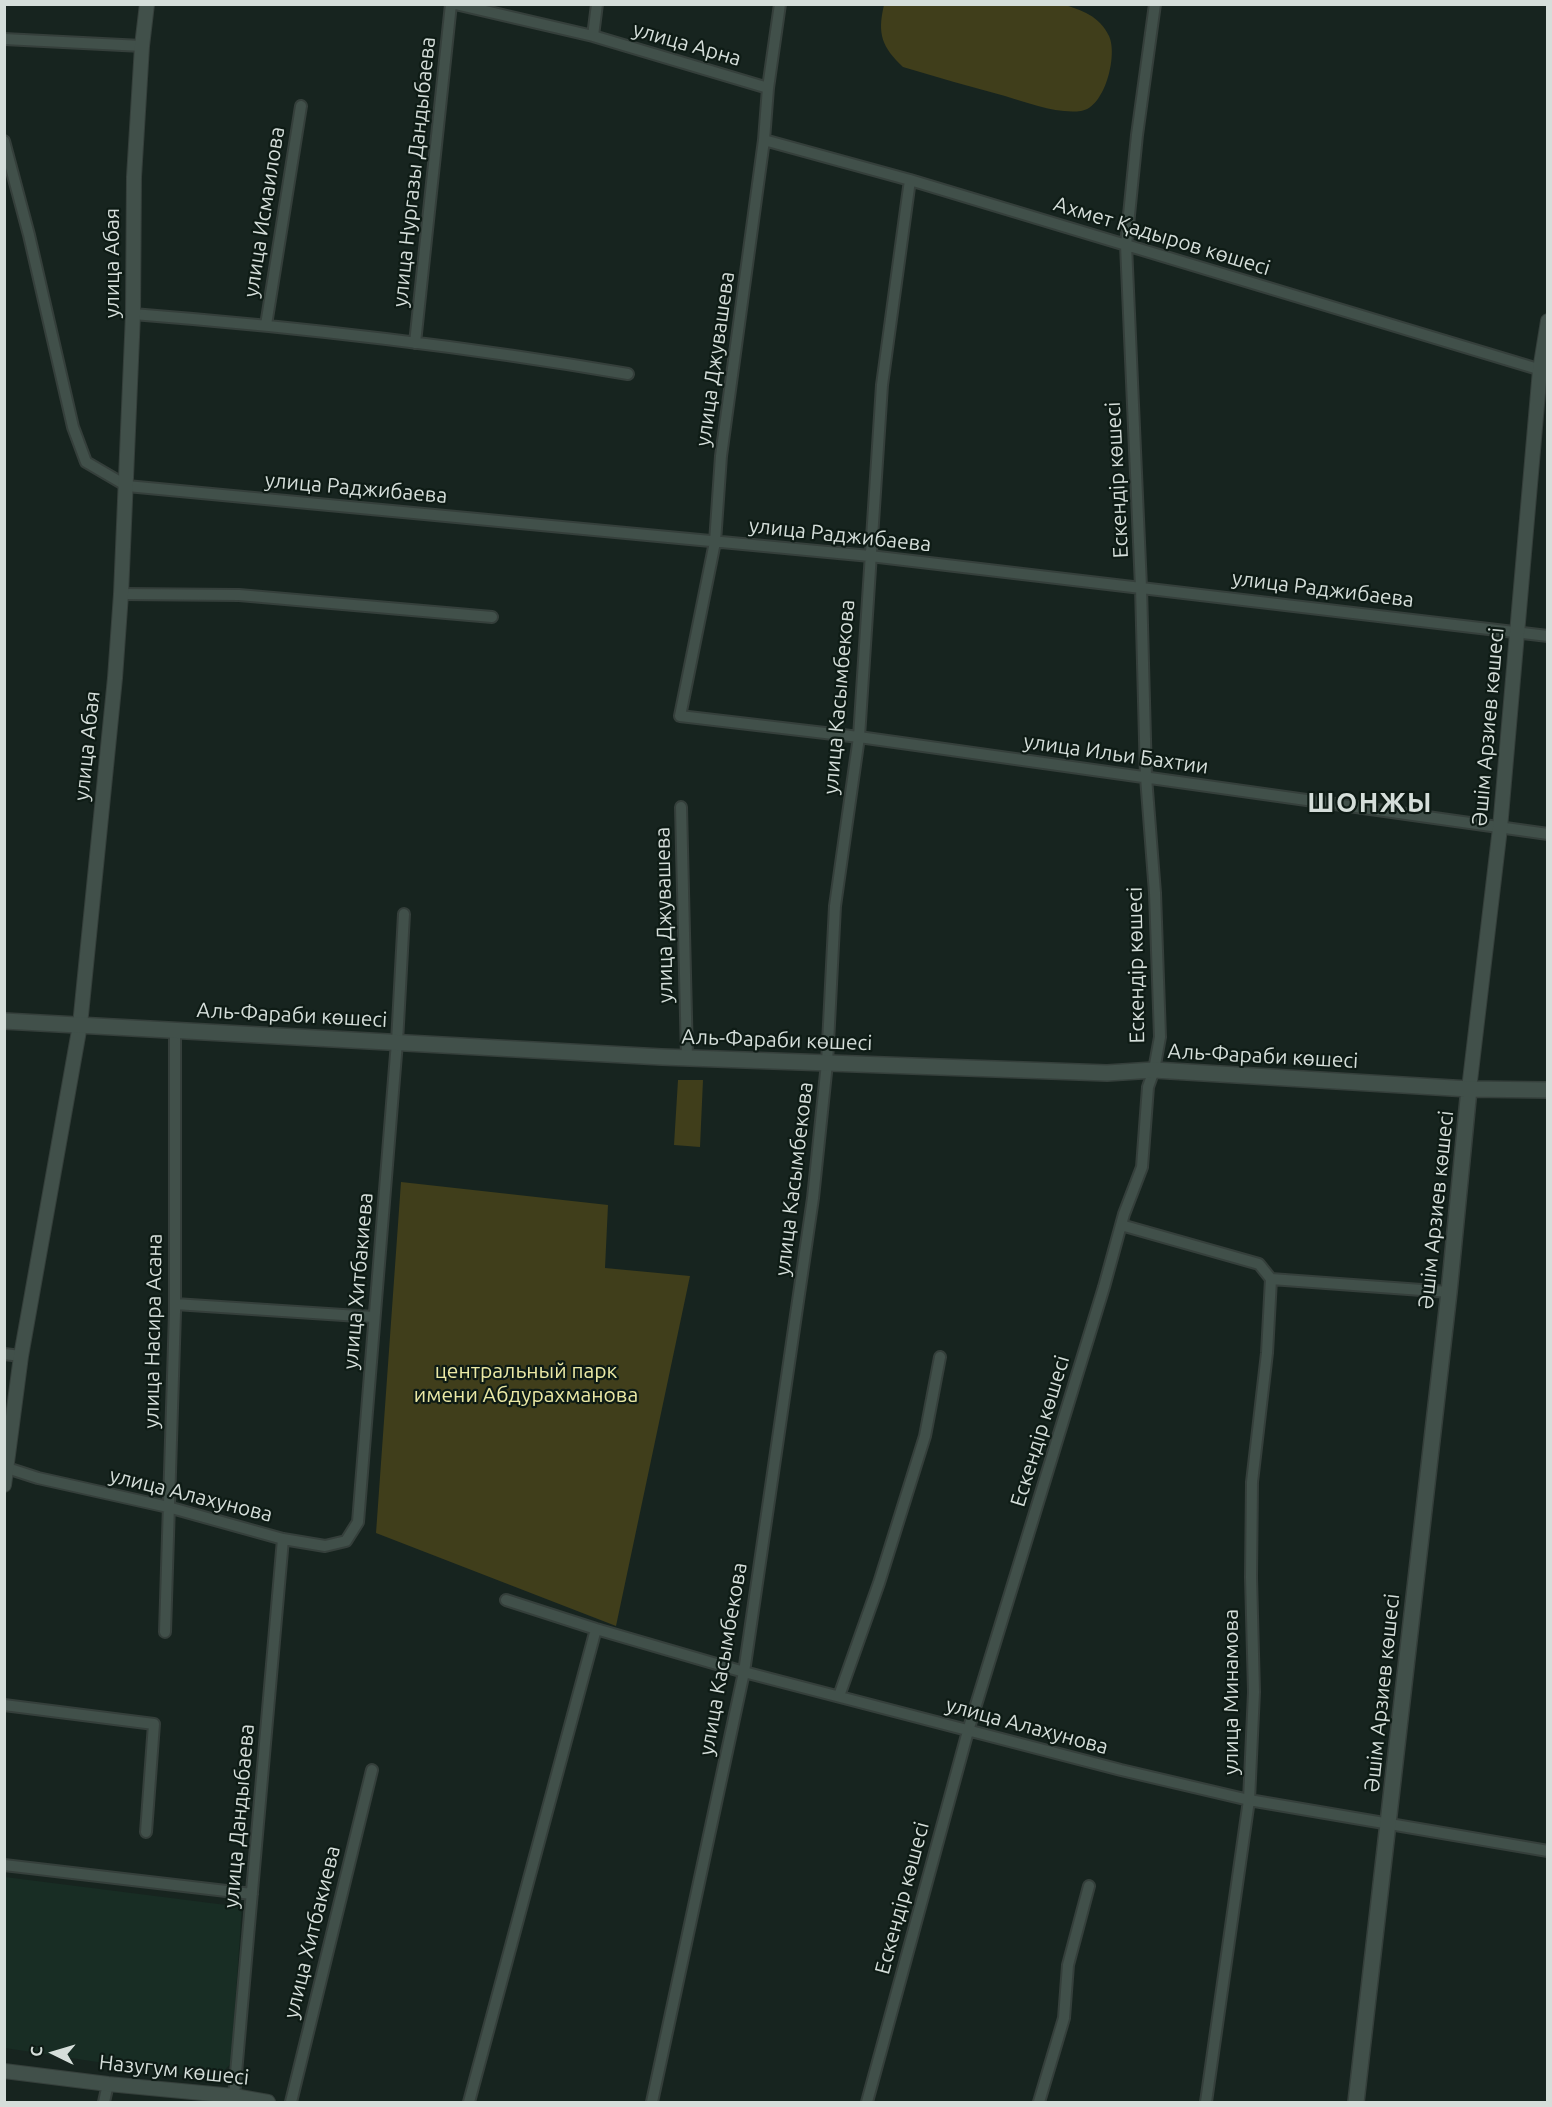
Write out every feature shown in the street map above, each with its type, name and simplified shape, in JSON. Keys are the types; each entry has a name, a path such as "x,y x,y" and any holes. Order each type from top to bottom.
{"main road":[{"name":"Аль-Фараби көшесі","path":"4,1021 687,1058 1107,1073 1154,1070 1469,1089 1548,1090"},
{"name":"Әшім Арзиев көшесі","path":"1356,2103 1449,1292 1469,1089"}],"street":[{"name":"улица Абая","path":"4,1485 21,1356 80,1025 115,678 127,486 133,314 134,177 142,46 147,4"},
{"name":"улица Арна","path":"453,4 593,36 768,88"},
{"name":"улица Нургазы Дандыбаева","path":"415,344 453,4"},
{"path":"593,36 597,4"},
{"name":"улица Джувашева","path":"680,716 715,542 721,456 765,140 768,88 780,4"},
{"name":"Ескендір көшесі","path":"867,2103 968,1731 1121,1225 1142,1167 1148,1087 1154,1070 1160,1037 1155,893 1146,777 1141,587 1126,245 1137,135 1155,4"},
{"path":"4,39 142,46"},
{"name":"улица Исмаилова","path":"266,325 301,106"},
{"name":"Ахмет Қадыров көшесі","path":"765,140 910,180 1544,371"},
{"path":"4,141 29,235 73,427 86,462 127,486"},
{"name":"улица Касымбекова","path":"652,2103 744,1672 813,1198 827,1063 835,906 859,737 882,385 910,180"},
{"path":"133,314 266,325 538,359 628,374"},
{"name":"Әшім Арзиев көшесі","path":"1469,1089 1500,828 1548,321"},
{"name":"улица Раджибаева","path":"127,486 870,556 1548,636"},
{"path":"122,594 239,595 492,617"},
{"name":"улица Ильи Бахтии","path":"680,716 859,737 1548,834"},
{"name":"улица Джувашева","path":"681,807 687,1058"},
{"name":"улица Хитбакиева","path":"358,1522 397,1042 404,914"},
{"name":"улица Насира Асана","path":"165,1632 175,1304 175,1030"},
{"path":"1121,1225 1259,1264 1271,1279 1449,1292"},
{"name":"улица Минамова","path":"1206,2103 1249,1800 1254,1692 1251,1577 1252,1482 1267,1353 1271,1279"},
{"path":"175,1304 374,1317"},
{"path":"4,1354 21,1356"},
{"path":"838,1696 879,1583 925,1436 940,1357"},
{"name":"улица Алахунова","path":"6,1468 38,1478 168,1507 283,1539 325,1546 346,1541 358,1522"},
{"name":"улица Дандыбаева","path":"234,2096 283,1539"},
{"name":"улица Алахунова","path":"506,1599 596,1629 744,1672 1121,1770 1249,1800 1548,1851"},
{"path":"469,2103 596,1629"},
{"path":"4,1705 154,1724 146,1832"},
{"name":"улица Хитбакиева","path":"291,2103 372,1770"},
{"path":"4,1865 252,1894"},
{"path":"1039,2103 1064,2018 1068,1965 1089,1886"},
{"name":"Назугум көшесі","path":"4,2071 211,2098 234,2096 268,2103"},
{"path":"104,2103 108,2084"}],"shaded area":[{"path":"5,1877 242,1907 231,2063 216,2080 5,2048"}],"green space":[{"path":"1062,4 1083,11 1101,23 1109,36 1112,55 1103,91 1089,108 1072,112 1062,111 903,67 890,53 883,39 881,24 884,5"},
{"path":"678,1080 703,1080 700,1147 674,1145"},
{"name":"центральный парк имени Абдурахманова","path":"401,1182 608,1205 605,1268 690,1276 616,1626 376,1533"}],"district":[{"name":"ШОНЖЫ","path":"1370,803"}]}
